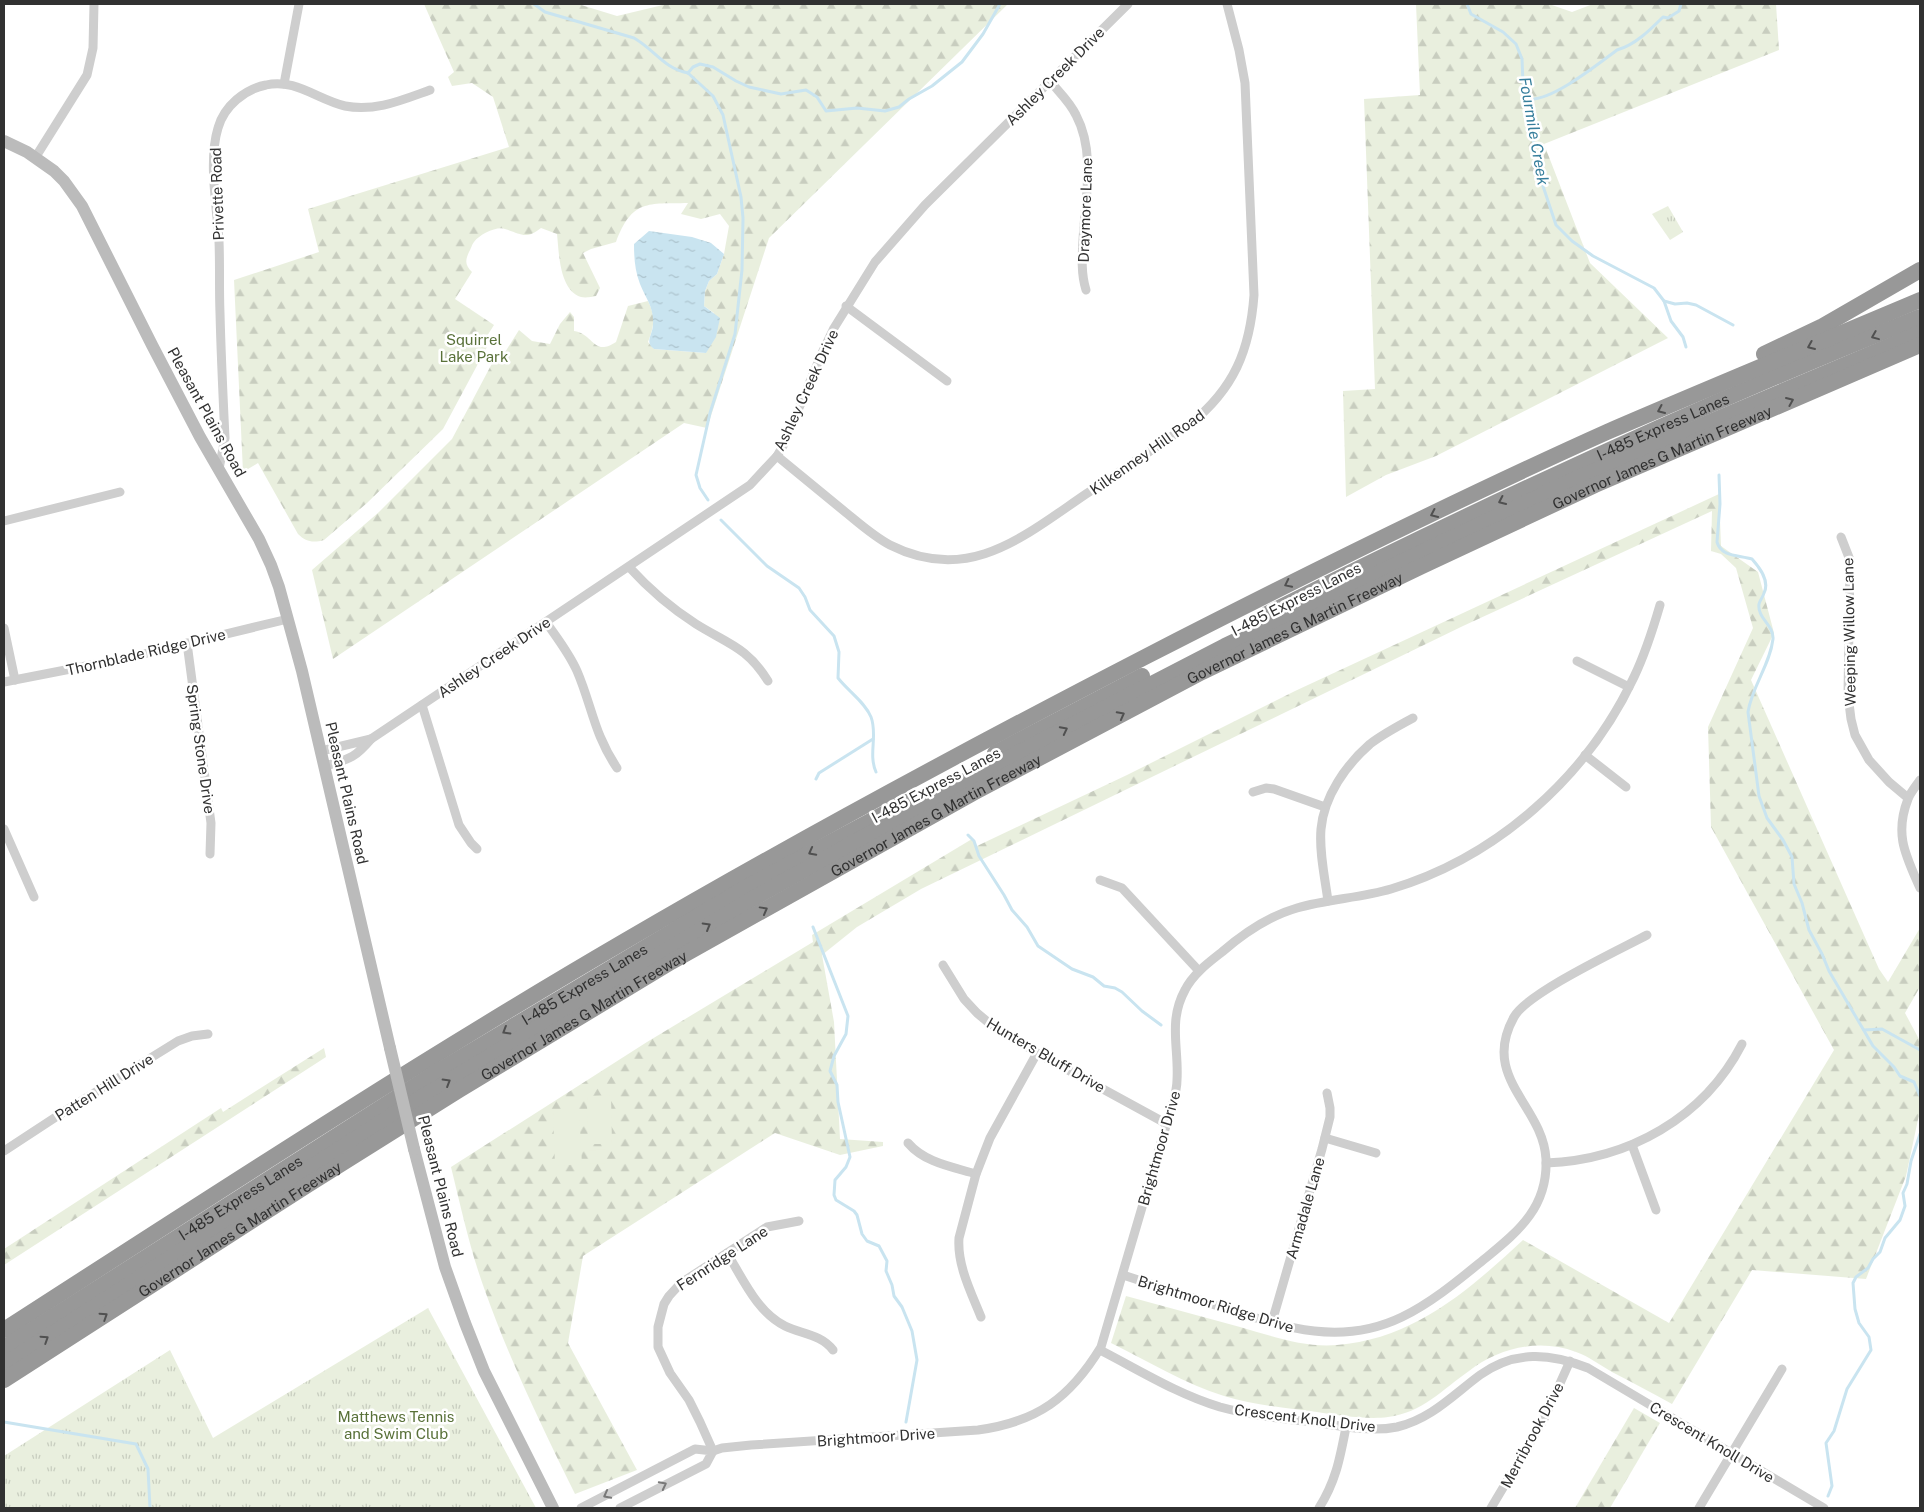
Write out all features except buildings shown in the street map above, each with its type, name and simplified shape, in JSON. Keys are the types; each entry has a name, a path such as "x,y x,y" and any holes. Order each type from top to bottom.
{"highway":[{"path":"1696,394 1718,376 1822,326 1920,270"},
{"path":"4,1330 457,1042 621,943 968,750 1266,595 1589,441 1920,300"},
{"name":"I-485 Express Lanes","path":"4,1348 440,1070 745,888 1063,716 1384,555 1702,409 1833,352 1920,317"},
{"name":"I-485 Express Lanes","path":"4,1365 394,1114 752,899 978,774 1225,646 1576,479 1920,333"},
{"name":"Governor James G Martin Freeway","path":"4,1380 459,1090 671,962 973,793 1202,672 1422,566 1587,489 1920,345"},
{"path":"1850,375 1920,354"},
{"path":"339,1149 459,1090"},
{"path":"27,1334 108,1264"}],"street":[{"path":"35,158 87,75 93,48 94,4"},
{"path":"284,84 299,4"},
{"name":"Ashley Creek Drive","path":"325,766 352,758 371,739 743,491 777,456 822,353 846,306 876,262 910,221 1128,4"},
{"name":"Kilkenney Hill Road","path":"777,456 872,533 889,544 935,559 969,558 986,554 1020,539 1190,424 1215,402 1233,376 1246,347 1254,295 1245,83 1227,4"},
{"name":"Draymore Lane","path":"1050,81 1076,113 1086,145 1087,176 1082,262 1083,280 1086,290"},
{"name":"Privette Road","path":"219,469 224,438 215,143 218,126 230,106 248,91 267,84 284,84 303,89 345,106 363,108 382,106 430,90"},
{"name":"Pleasant Plains Road","path":"4,141 54,171 64,181 82,206 156,353 263,548 279,587 325,766 414,1149 445,1267 464,1324 484,1371 553,1508"},
{"path":"846,306 947,381"},
{"path":"4,521 120,492"},
{"name":"Weeping Willow Lane","path":"1841,537 1850,560 1848,695 1851,719 1856,735 1869,760 1889,782 1908,798"},
{"path":"629,567 659,598 747,654 768,681"},
{"name":"Brightmoor Drive","path":"581,1508 695,1449 713,1451 722,1448 751,1445 978,1430 1007,1425 1032,1415 1059,1399 1078,1380 1100,1350 1167,1124 1177,1079 1174,1036 1177,1013 1185,990 1199,971 1234,942 1261,924 1298,908 1352,898 1403,884 1430,874 1478,850 1528,815 1556,789 1585,755 1610,720 1635,676 1654,626 1660,604"},
{"name":"Thornblade Ridge Drive","path":"4,682 75,670 288,619"},
{"path":"546,622 577,671 599,738 617,768"},
{"path":"4,628 15,680"},
{"name":"Spring Stone Drive","path":"187,643 211,823 210,854"},
{"path":"1577,661 1629,687"},
{"path":"422,705 459,825 471,844 477,849"},
{"path":"1328,901 1321,842 1321,828 1326,807 1340,780 1360,754 1383,735 1413,718"},
{"name":"Ashley Creek Drive","path":"321,751 371,739"},
{"path":"1585,755 1626,787"},
{"path":"1920,780 1908,798 1902,822 1904,852 1920,888"},
{"path":"1253,792 1266,788 1274,789 1326,807"},
{"path":"4,829 34,897"},
{"path":"1100,880 1122,888 1199,971"},
{"name":"Brightmoor Ridge Drive","path":"1123,1275 1303,1330 1340,1333 1385,1324 1416,1309 1470,1271 1500,1246 1528,1218 1534,1210 1543,1189 1546,1163 1545,1150 1537,1126 1509,1077 1504,1057 1506,1037 1513,1018 1529,1000 1647,936"},
{"name":"Hunters Bluff Drive","path":"942,965 964,998 989,1023 1038,1053 1167,1124"},
{"name":"Patten Hill Drive","path":"4,1151 178,1041 192,1036 208,1034"},
{"path":"1546,1163 1582,1160 1612,1153 1661,1130 1693,1107 1727,1070 1742,1044"},
{"path":"981,1317 966,1279 959,1247 961,1230 976,1174 998,1121 1038,1053"},
{"name":"Armadale Lane","path":"1272,1322 1325,1138 1330,1108 1327,1093"},
{"path":"1325,1138 1376,1153"},
{"path":"908,1143 919,1154 930,1160 976,1174"},
{"path":"1632,1145 1656,1210"},
{"name":"Fernridge Lane","path":"713,1451 700,1422 663,1360 658,1347 658,1327 664,1304 674,1289 767,1227 799,1221"},
{"path":"727,1253 756,1301 768,1315 784,1325 818,1338 833,1350"},
{"name":"Crescent Knoll Drive","path":"1100,1350 1184,1394 1220,1407 1263,1416 1364,1429 1386,1428 1420,1418 1444,1405 1481,1374 1517,1358 1544,1356 1570,1361 1588,1368 1824,1508"},
{"name":"Merribrook Drive","path":"1491,1508 1544,1419 1570,1361"},
{"path":"1699,1508 1782,1369"},
{"path":"1319,1508 1334,1482 1346,1427"},
{"path":"620,1508 706,1464 713,1451"}],"green space":[{"name":"Squirrel Lake Park","path":"424,4 578,4 617,16 667,4 1008,4 769,238 707,428 684,423 333,659 312,570 379,512 452,439 497,354 502,357 519,330 532,341 550,344 560,324 570,312 574,317 574,331 586,336 598,346 608,346 616,342 628,306 648,301 653,322 648,342 654,349 706,353 714,313 704,306 705,291 709,281 717,274 724,254 729,226 720,214 701,219 681,214 688,203 662,203 643,207 635,211 628,218 616,242 583,253 600,288 596,296 586,297 581,297 574,293 564,279 557,234 541,228 531,234 523,235 502,228 489,231 480,236 473,243 467,258 466,263 472,272 455,299 494,325 482,344 487,347 443,429 367,503 324,540 310,541 301,537 258,463 243,472 234,280 319,252 308,209 509,147 493,97 472,83 452,86 448,77 454,72"},
{"path":"1416,4 1549,4 1572,12 1593,4 1776,4 1779,50 1544,144 1590,263 1668,338 1436,456 1386,475 1346,497 1343,391 1375,389 1364,99 1420,95"},
{"path":"1668,206 1683,232 1670,240 1652,214"},
{"path":"1719,494 1721,546 1758,572 1774,633 1751,680 1879,969 1888,982 1920,928 1920,987 1905,1013 1920,1041 1920,1110 1906,1176 1866,1279 1752,1270 1672,1404 1590,1358 1562,1348 1534,1346 1506,1351 1493,1356 1469,1371 1432,1399 1411,1411 1388,1417 1352,1417 1270,1406 1224,1396 1181,1379 1111,1343 1126,1296 1301,1343 1337,1345 1365,1341 1391,1333 1439,1309 1482,1277 1523,1240 1669,1323 1834,1050 1711,827 1708,727 1753,628 1736,568 1721,554 1711,551 1712,511 1463,626 921,889 857,927 822,955 834,1022 840,1139 883,1142 883,1146 840,1155 775,1133 583,1256 568,1343 637,1470 575,1494 550,1444 504,1341 474,1258 451,1167 647,1042 813,942 812,935 972,839 977,846 1127,775 1295,691"},
{"path":"324,1048 326,1057 4,1265 4,1249 221,1108 223,1112"},
{"path":"611,1095 612,1144 588,1144 587,1096"},
{"path":"579,1112 582,1164 555,1166 553,1113"},
{"path":"605,1149 606,1163 589,1164 588,1151"},
{"name":"Matthews Tennis and Swim Club","path":"428,1308 536,1508 4,1508 4,1456 170,1350 213,1438"},
{"path":"1634,1408 1660,1423 1610,1508 1575,1508"}],"water":[{"path":"649,231 692,237 711,243 724,254 717,274 709,281 705,291 704,306 720,318 716,337 706,353 654,349 650,344 653,318 637,274 634,244"}],"waterway":[{"name":"Fourmile Creek","path":"534,4 545,12 634,38 665,63 679,71 688,73"},
{"name":"Fourmile Creek","path":"688,73 693,67 700,64 713,67 749,87 781,94 806,90 817,97 826,111 857,108 885,111 899,107 932,86 962,62 983,34 1000,4"},
{"name":"Fourmile Creek","path":"1467,4 1471,14 1503,32 1516,44 1522,59 1523,83 1528,99 1528,112 1540,177 1556,225 1572,241 1593,256 1654,288 1664,301 1675,304 1687,303 1696,305 1733,325"},
{"path":"1528,99 1549,95 1574,81 1617,50 1636,41 1663,17 1668,18 1679,11 1681,4"},
{"path":"688,73 713,96 723,115 741,197 743,218 742,270 735,334 710,413 696,475 700,488 708,500"},
{"path":"1664,301 1671,321 1683,337 1686,347"},
{"path":"1719,475 1720,504 1717,542 1719,547 1726,553 1752,559 1761,571 1765,579 1766,588 1759,604 1759,609 1773,634 1771,649 1753,693 1748,712 1759,796 1767,818 1783,840 1792,857 1794,884 1802,903 1809,930 1829,971 1873,1046 1894,1067 1900,1076 1914,1082 1920,1096"},
{"path":"721,520 767,566 799,588 810,610 834,636 839,652 838,678 865,706 871,717 874,731 873,758 876,772"},
{"path":"816,779 819,773 873,739"},
{"path":"968,835 974,841 979,856 1012,910 1027,927 1038,946 1072,969 1093,977 1104,986 1115,988 1122,992 1142,1011 1161,1025"},
{"path":"813,927 848,1016 846,1034 834,1056 830,1071 837,1085 838,1102 850,1157 846,1167 835,1180 834,1195 836,1200 854,1211 857,1215 862,1234 867,1241 879,1246 887,1261 886,1271 894,1296 902,1307 912,1331 917,1360 906,1422"},
{"path":"1864,1030 1882,1029 1920,1050"},
{"path":"1828,1496 1832,1486 1826,1443 1834,1431 1847,1389 1871,1350 1869,1337 1859,1323 1855,1309 1853,1283 1856,1277 1868,1268 1880,1252 1885,1238 1900,1220 1905,1206 1903,1193 1920,1134"},
{"path":"4,1422 136,1444 148,1469 150,1508"}]}
